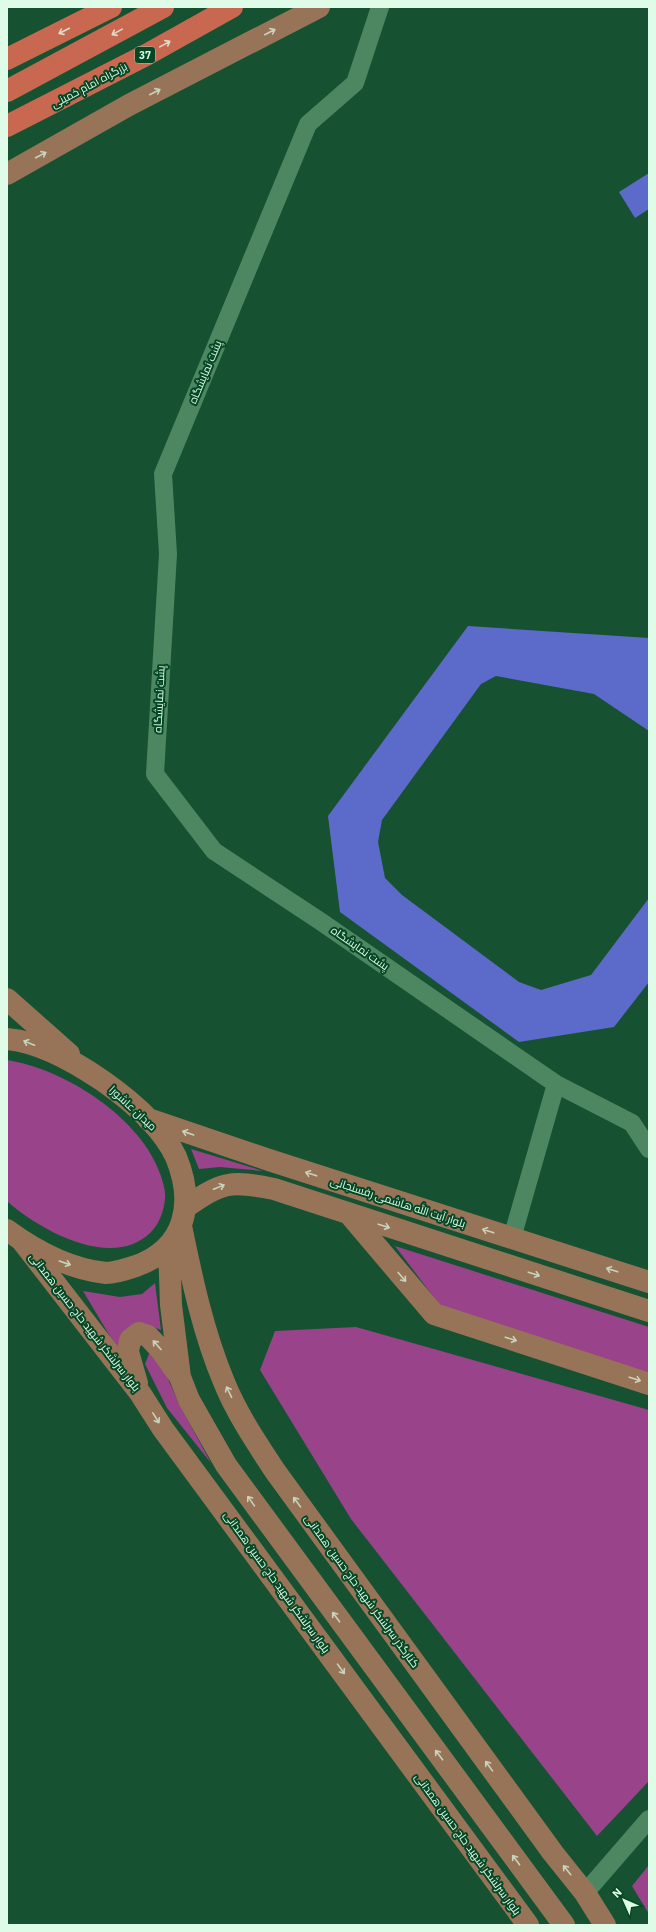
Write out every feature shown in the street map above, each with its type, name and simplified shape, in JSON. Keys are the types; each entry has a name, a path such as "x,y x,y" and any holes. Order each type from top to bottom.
{"highway":[{"path":"7,59 111,7"},
{"path":"7,91 163,7"},
{"name":"بزرگراه امام خمینی","path":"7,126 57,102 232,7"},
{"path":"7,134 57,102"}],"main road":[{"path":"7,174 129,105 319,7"},
{"path":"7,999 86,1069"},
{"name":"میدان عاشورا","path":"7,1039 22,1040 59,1055 86,1069 110,1086 148,1119 162,1136 175,1157 184,1184 183,1217"},
{"name":"بلوار آیت الله هاشمی رفسنجانی","path":"148,1119 649,1282"},
{"path":"15,1236 50,1258 86,1270 109,1273 151,1261 169,1246 183,1217 206,1192 227,1184 250,1184 274,1189 350,1215 649,1311"},
{"path":"350,1215 434,1314 649,1384"},
{"name":"کنارگذر سرلشکر شهید حاج حسین همدانی","path":"183,1217 196,1299 224,1382 244,1424 275,1471 419,1670 553,1853 585,1892 605,1925"},
{"name":"بلوار سرلشکر شهید حاج حسین همدانی","path":"15,1236 140,1393 163,1429 528,1925"},
{"path":"504,1264 512,1238"},
{"path":"169,1246 171,1305 180,1377"},
{"path":"140,1393 128,1352 130,1340 139,1333 148,1336 161,1350 180,1377 189,1400 226,1465 246,1494 564,1925"}],"street":[{"name":"پشت نمایشگاه","path":"380,7 355,83 308,124 163,474 168,554 155,774 214,851 320,921 556,1084 632,1123 649,1149"},
{"path":"512,1238 556,1084"},
{"path":"585,1892 649,1818"}],"shaded area":[{"path":"7,1060 29,1065 76,1085 99,1100 119,1116 137,1135 151,1155 161,1176 165,1190 164,1208 159,1221 151,1232 135,1243 117,1248 97,1247 77,1242 57,1234 38,1224 7,1201"},
{"path":"191,1149 263,1171 220,1167 199,1169"},
{"path":"395,1246 649,1327 649,1375 442,1308"},
{"path":"155,1283 161,1330 153,1327 120,1353 83,1291 120,1297 142,1294"},
{"path":"356,1327 649,1410 649,1781 597,1836 351,1519 260,1370 275,1331"},
{"path":"149,1354 155,1354 159,1358 179,1404 211,1463 167,1408 145,1364"},
{"path":"649,1865 649,1914 632,1886"}],"building":[{"path":"649,173 649,209 635,218 619,192"},
{"path":"468,626 649,638 649,731 594,694 496,676 481,684 382,820 378,842 385,878 402,895 519,982 541,990 591,975 649,898 649,982 614,1027 519,1042 340,912 328,816"}]}
